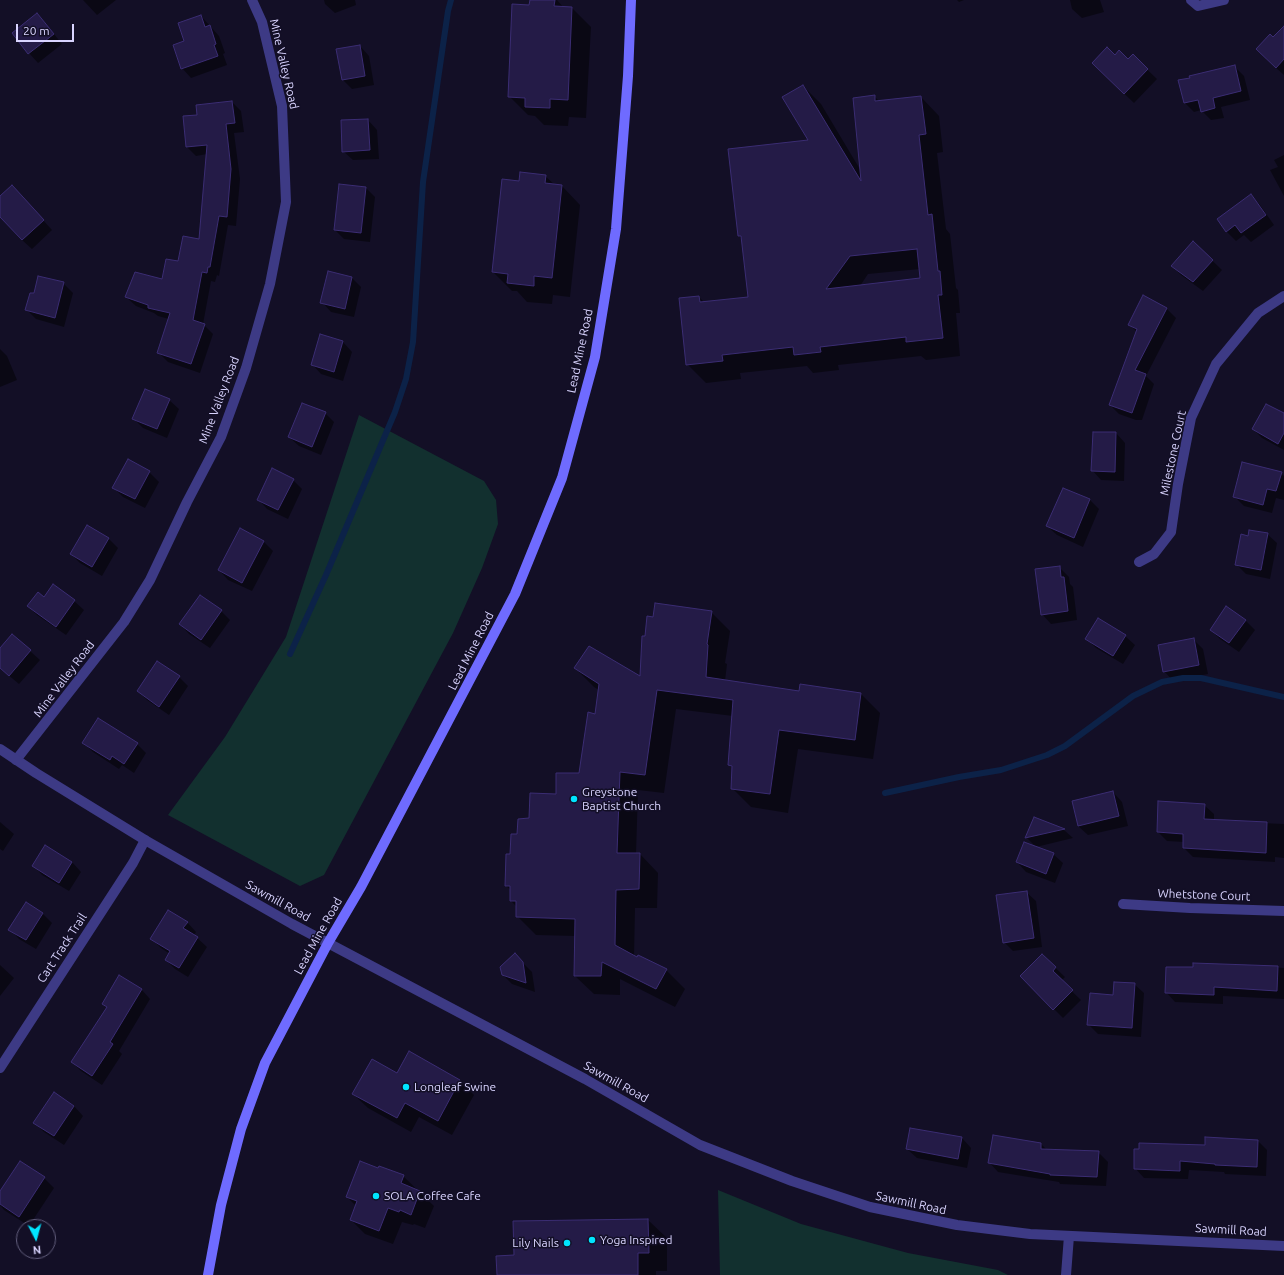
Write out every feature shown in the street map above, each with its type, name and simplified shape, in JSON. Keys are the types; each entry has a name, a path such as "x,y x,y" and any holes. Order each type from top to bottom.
{"main road":[{"name":"Lead Mine Road","path":"208,1275 221,1205 241,1129 265,1064 328,943 361,887 515,594 562,478 595,357 616,229 628,76 631,0"}],"street":[{"name":"Mine Valley Road","path":"16,760 124,622 150,580 187,502 221,437 246,368 270,284 286,202 282,106 262,22 252,0"},
{"path":"1191,0 1198,6 1224,0"},
{"name":"Milestone Court","path":"1139,562 1154,554 1171,532 1178,484 1191,418 1216,364 1258,313 1284,296"},
{"name":"Sawmill Road","path":"0,749 145,840 292,924 580,1076 700,1145 784,1179 870,1207 956,1225 1030,1234 1284,1246"},
{"name":"Cart Track Trail","path":"0,1068 133,863 145,840"},
{"name":"Whetstone Court","path":"1123,904 1284,911"},
{"path":"1066,1275 1070,1236"}],"green space":[{"path":"359,415 484,481 496,500 498,524 482,568 453,633 324,875 300,886 168,815 225,737 286,637"},
{"path":"718,1190 801,1224 908,1253 998,1270 1008,1275 720,1275"}],"building":[{"path":"530,0 555,0 554,6 572,7 568,100 550,99 550,108 525,107 525,98 508,97 512,4 529,5"},
{"path":"37,13 54,34 28,54 12,33"},
{"path":"201,15 205,27 210,25 218,56 181,69 173,45 184,41 178,23"},
{"path":"1284,26 1284,59 1276,68 1256,49 1270,34 1273,37"},
{"path":"360,45 365,76 342,80 336,49"},
{"path":"1107,47 1115,55 1119,50 1128,59 1133,54 1148,69 1124,94 1092,63"},
{"path":"1235,65 1241,91 1213,98 1215,108 1201,112 1198,100 1184,103 1178,80"},
{"path":"803,85 861,181 853,98 875,95 875,101 921,96 926,134 919,135 928,215 932,214 938,271 940,271 942,295 938,295 943,338 906,342 906,337 820,347 821,352 794,355 793,347 722,355 723,361 686,365 679,298 699,296 700,302 748,297 741,236 738,236 728,149 808,140 782,97","holes":["917,249 920,278 826,289 850,256"]},
{"path":"232,101 235,123 226,124 231,169 227,217 219,216 210,267 208,267 207,273 202,272 193,320 205,324 191,364 157,353 170,313 148,308 148,305 125,297 135,272 162,279 166,259 178,261 183,236 199,239 207,145 186,147 183,116 197,115 196,105"},
{"path":"368,119 370,150 342,152 341,120"},
{"path":"520,172 546,175 545,183 562,185 552,278 534,276 534,286 507,283 508,274 492,272 502,179 519,181"},
{"path":"339,184 366,187 361,233 334,230"},
{"path":"12,185 44,220 22,240 0,217 0,196"},
{"path":"1251,194 1266,215 1241,233 1235,225 1226,232 1217,219"},
{"path":"1193,241 1213,260 1193,282 1171,266"},
{"path":"328,271 352,277 345,309 320,303"},
{"path":"38,276 64,282 55,318 25,310 30,293 34,293"},
{"path":"1143,295 1167,308 1135,370 1146,374 1132,413 1109,405 1137,329 1128,325"},
{"path":"320,334 343,341 334,372 311,365"},
{"path":"145,389 170,399 157,429 132,419"},
{"path":"302,403 326,412 312,447 288,437"},
{"path":"1266,404 1284,413 1284,433 1278,444 1252,429"},
{"path":"1093,432 1116,432 1115,472 1091,471"},
{"path":"128,459 150,471 135,499 112,488"},
{"path":"1242,462 1282,472 1276,491 1267,489 1263,505 1233,497"},
{"path":"272,468 294,479 278,510 257,500"},
{"path":"1063,488 1090,499 1074,538 1046,526"},
{"path":"87,525 109,538 92,567 70,554"},
{"path":"240,528 264,541 242,583 218,570"},
{"path":"1249,530 1268,533 1261,570 1235,565 1241,534 1248,536"},
{"path":"1060,566 1061,577 1064,577 1068,611 1041,615 1035,569"},
{"path":"53,584 75,600 56,627 27,606 38,592 44,597"},
{"path":"200,595 222,610 201,640 179,624"},
{"name":"Greystone Baptist Church","path":"655,603 712,611 707,644 706,677 799,691 800,684 861,693 855,740 779,730 770,794 731,789 732,766 728,765 733,700 657,690 645,775 620,772 617,853 640,853 639,889 616,890 615,945 637,957 638,955 667,969 656,989 602,962 601,976 574,976 575,919 516,917 516,901 510,901 510,886 505,886 506,854 510,854 511,834 517,834 518,819 529,818 530,793 556,794 556,773 579,773 588,712 595,714 599,684 574,668 589,646 640,676 642,636 645,636 647,616 653,617"},
{"path":"1226,606 1246,620 1229,643 1210,630"},
{"path":"1098,618 1126,635 1113,656 1085,639"},
{"path":"12,634 31,650 9,676 0,668 0,648"},
{"path":"1194,638 1199,665 1163,672 1158,645"},
{"path":"157,661 180,676 159,707 137,691"},
{"path":"98,718 138,743 124,764 112,756 110,760 82,743"},
{"path":"1113,791 1119,816 1078,826 1072,801"},
{"path":"1158,801 1205,804 1204,819 1267,822 1266,853 1183,848 1183,834 1157,832"},
{"path":"1034,817 1065,829 1025,838"},
{"path":"1024,842 1054,853 1046,874 1016,862"},
{"path":"45,845 72,862 59,883 32,866"},
{"path":"1027,891 1034,938 1003,943 996,895"},
{"path":"26,902 43,913 26,940 8,930"},
{"path":"168,910 188,922 183,928 198,937 179,968 165,960 170,951 150,939"},
{"path":"515,953 523,962 526,983 502,975 500,967"},
{"path":"1042,954 1056,967 1053,971 1073,990 1053,1010 1020,976"},
{"path":"1193,963 1278,966 1277,991 1214,987 1214,995 1165,993 1166,967 1193,967"},
{"path":"119,975 142,989 110,1042 113,1044 92,1076 71,1062 107,1007 102,1004"},
{"path":"1114,982 1135,983 1132,1028 1087,1025 1090,993 1113,995"},
{"name":"Longleaf Swine","path":"409,1051 460,1080 438,1121 405,1103 397,1118 352,1094 372,1059 397,1073"},
{"path":"54,1092 74,1106 54,1136 33,1123"},
{"path":"910,1128 962,1137 958,1159 906,1149"},
{"path":"993,1135 1041,1143 1041,1149 1099,1151 1097,1177 1050,1175 988,1163"},
{"path":"1205,1137 1258,1140 1257,1167 1215,1165 1180,1161 1180,1171 1134,1169 1134,1149 1139,1149 1139,1143 1205,1145"},
{"path":"20,1161 45,1177 19,1217 0,1204 0,1191"},
{"path":"360,1161 378,1168 379,1166 404,1175 401,1183 420,1191 411,1215 400,1210 399,1212 388,1208 379,1231 350,1220 357,1201 346,1197"},
{"path":"648,1219 649,1253 638,1253 638,1275 497,1275 496,1256 514,1255 513,1221"}],"waterway":[{"path":"290,654 326,575 395,412 406,379 413,342 423,182 448,11 451,0"},
{"path":"885,793 959,777 1001,770 1047,755 1065,746 1133,696 1162,682 1183,678 1201,678 1284,697"}],"place":[{"name":"Greystone Baptist Church","path":"574,799"},
{"name":"Longleaf Swine","path":"406,1087"},
{"name":"SOLA Coffee Cafe","path":"376,1196"},
{"name":"Yoga Inspired","path":"592,1240"},
{"name":"Lily Nails","path":"567,1243"}]}
